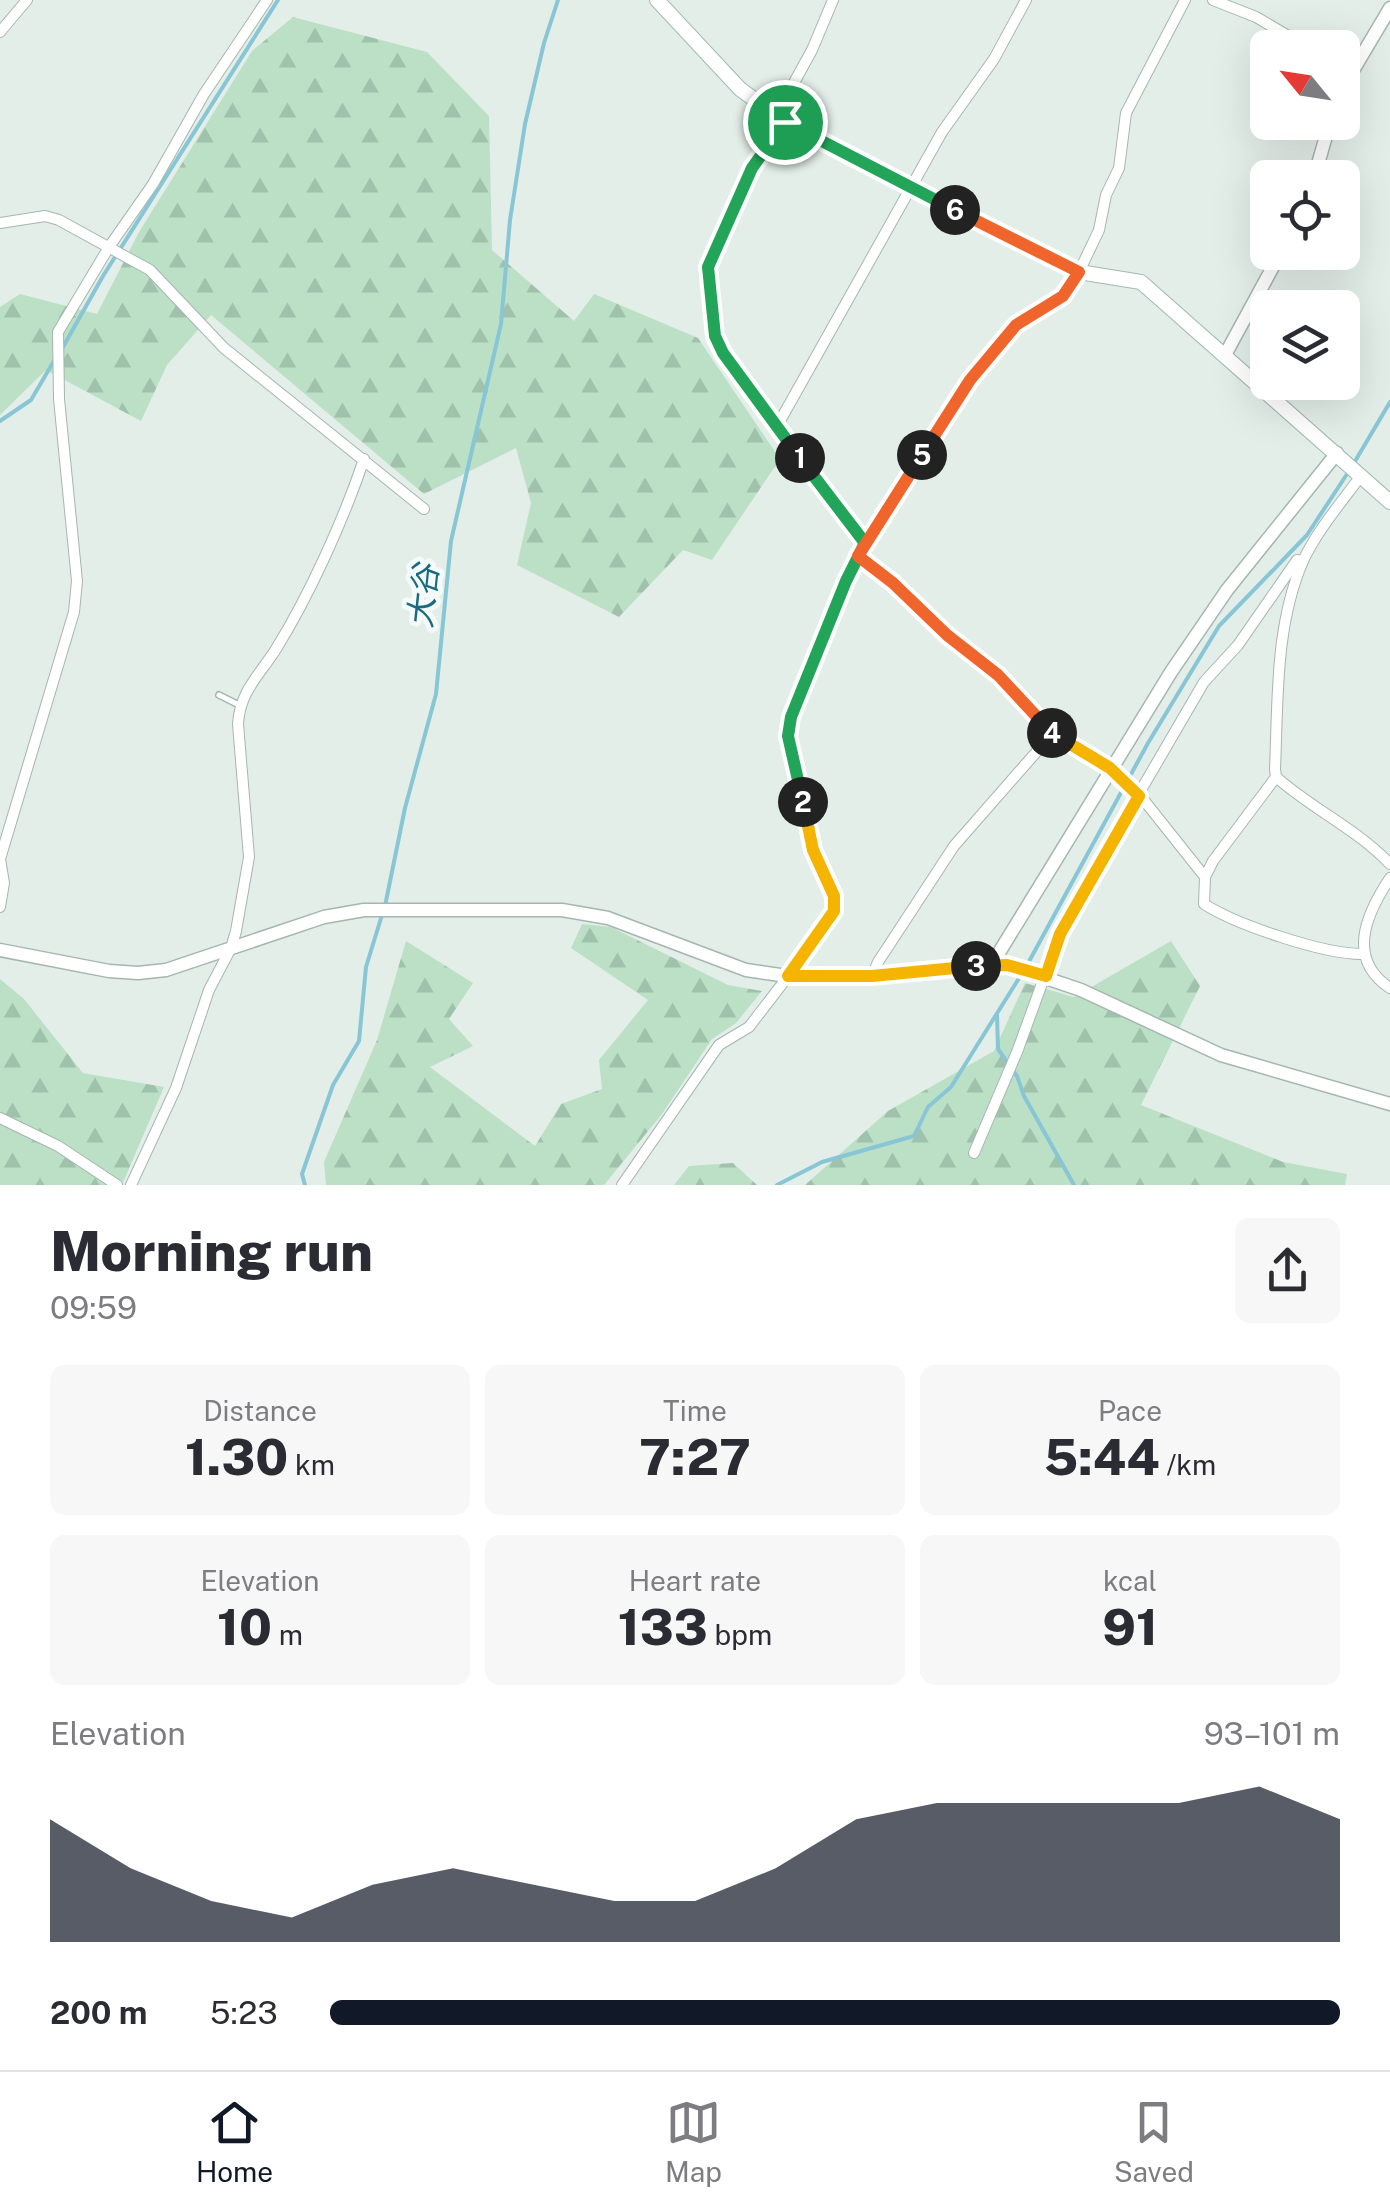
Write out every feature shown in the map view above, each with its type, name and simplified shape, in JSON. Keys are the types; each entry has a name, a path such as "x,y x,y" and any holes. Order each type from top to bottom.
{"main road":[{"path":"658,0 740,89 785,122 1079,272 1141,282 1390,502"}],"street":[{"path":"0,32 27,0"},
{"path":"0,908 4,883 0,859 74,612 77,581 58,399 58,332 153,184 204,94 267,0"},
{"path":"833,0 786,99 785,122 752,168 708,267 715,336 723,353 865,543"},
{"path":"776,428 942,132 994,59 1026,0"},
{"path":"622,1185 719,1045 749,1027 834,911 834,896 813,850 788,736 791,717 858,556 970,380 1016,325 1063,296 1079,272 1099,230 1106,196 1120,168 1126,113 1186,0"},
{"path":"1213,0 1277,30"},
{"path":"1360,52 1390,8"},
{"path":"0,222 44,216 59,220 150,270 224,348 424,509"},
{"path":"1224,355 1271,270"},
{"path":"996,965 1000,951 1110,768 1226,590 1340,457"},
{"path":"131,1185 176,1088 210,990 231,948 249,857 239,704 276,649 311,582 364,459"},
{"path":"1360,477 1303,562 1280,645 1276,777 1213,862 1205,877 1204,904 1292,939 1362,954"},
{"path":"858,556 998,675 1052,733 1110,768 1139,796 1205,877"},
{"path":"974,1152 1060,934 1204,682 1238,646 1297,560 1303,562"},
{"path":"872,976 954,846 1052,733"},
{"path":"1276,777 1374,846 1390,864"},
{"path":"1390,878 1363,937 1362,954 1376,978 1390,988"},
{"path":"0,950 74,966 138,973 166,970 324,917 364,910 562,910 608,918 746,970 788,976 872,976 996,965 1046,976 1221,1055 1390,1104"},
{"path":"0,1118 58,1146 117,1185"}],"lane":[{"path":"220,695 239,704"}],"green space":[{"path":"293,17 427,52 489,116 492,250 574,321 594,294 698,338 780,459 712,560 683,550 619,617 517,565 531,503 516,448 424,494 211,315 167,365 141,421 46,370 0,415 0,307 20,294 97,314 139,232 252,51"},
{"path":"582,924 611,927 728,985 762,991 736,1023 712,1039 662,1114 604,1185 326,1185 324,1162 377,1040 406,941 473,983 449,1019 473,1046 430,1067 535,1146 561,1104 602,1089 599,1060 648,1000 571,948"},
{"path":"1171,941 1200,986 1141,1105 1283,1162 1347,1174 1345,1185 805,1185 888,1111 994,1051 1025,983 1074,997"},
{"path":"0,979 24,999 83,1073 164,1087 122,1185 0,1185"},
{"path":"733,1163 757,1185 674,1185 689,1166"}],"waterway":[{"path":"63,347 103,276 278,0"},
{"name":"大谷","path":"385,906 405,808 436,694 451,541 501,324 510,220 525,124 558,0"},
{"path":"0,421 31,400 55,359"},
{"path":"1354,463 1390,402"},
{"path":"1026,967 1148,743 1219,626 1307,535 1349,471"},
{"name":"大谷","path":"305,1185 302,1174 333,1085 359,1041 366,967 382,915"},
{"path":"777,1185 822,1162 914,1136 928,1107 951,1087 1021,975"},
{"path":"997,1015 998,1049 1017,1076 1024,1096 1074,1185"}],"route":[{"path":"785,122 752,168 708,267 715,336 776,428 865,543 858,556 846,581 791,717 788,736 813,850 834,896 834,911 788,976 872,976 1007,965 1046,976 1060,934 1139,796 1110,768 1052,733 998,675 858,556 970,380 1016,325 1063,296 1079,272 785,122"}]}
